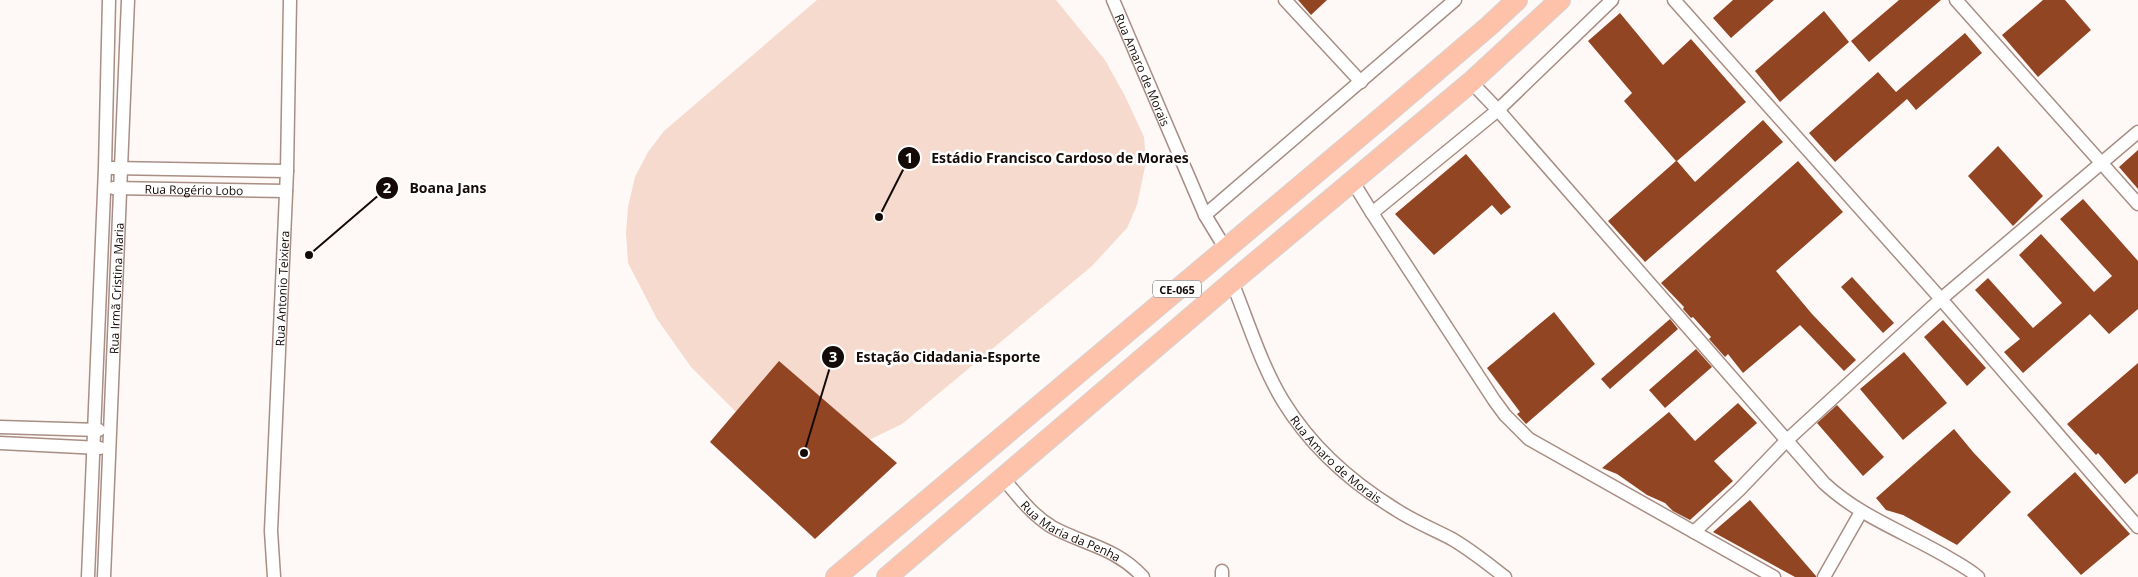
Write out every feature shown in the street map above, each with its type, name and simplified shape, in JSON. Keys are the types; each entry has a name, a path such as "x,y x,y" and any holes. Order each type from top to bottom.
{"main road":[{"name":"CE-065","path":"836,577 1386,114 1517,0"},
{"name":"CE-065","path":"887,577 1232,282 1471,82 1560,0"}],"street":[{"name":"Rua Irmã Cristina Maria","path":"88,577 110,0"},
{"name":"Rua Irmã Cristina Maria","path":"104,577 128,0"},
{"name":"Rua Antonio Teixiera","path":"274,577 271,531 287,171 290,0"},
{"name":"Rua Amaro de Morais","path":"1113,0 1205,215 1226,248"},
{"path":"1284,0 1362,82"},
{"path":"1205,215 1362,82 1455,0"},
{"path":"1372,213 1498,110 1612,0"},
{"path":"1674,0 1941,299 2138,527"},
{"path":"1956,0 2138,204"},
{"path":"108,42 127,44"},
{"path":"1471,82 1498,110 1786,441 1840,498 1861,512 1927,546 1978,577"},
{"path":"1694,532 1739,490 1786,441 1941,299 2138,132"},
{"name":"Rua Rogério Lobo","path":"105,168 287,171"},
{"path":"1353,182 1494,400 1517,428 1529,439 1774,577"},
{"name":"Rua Rogério Lobo","path":"103,188 286,192"},
{"name":"Rua Amaro de Morais","path":"1232,282 1267,368 1283,401 1306,434 1362,486 1395,510 1453,540 1505,577"},
{"path":"0,427 110,430"},
{"path":"0,443 109,448"},
{"name":"Rua Maria da Penha","path":"1003,478 1025,505 1051,526 1099,546 1127,562 1143,577"},
{"path":"1824,577 1861,512"}],"shaded area":[{"path":"817,0 1056,0 1105,60 1125,96 1144,137 1146,162 1137,205 1127,228 1092,266 902,424 871,439 838,445 759,427 735,411 691,367 657,319 628,263 626,233 628,207 635,177 648,152 664,131"}],"building":[{"path":"1298,0 1327,0 1311,15"},
{"path":"1733,0 1774,0 1731,38 1713,18"},
{"path":"1899,0 1941,0 1869,62 1851,41"},
{"path":"2043,0 2065,0 2091,30 2038,77 2002,35"},
{"path":"1824,11 1849,42 1780,102 1755,71"},
{"path":"1620,13 1663,65 1691,39 1746,102 1677,161 1695,182 1763,120 1783,142 1645,262 1608,221 1676,161 1624,101 1632,93 1588,41"},
{"path":"1965,33 1982,53 1916,110 1907,99 1835,162 1809,133 1878,72 1896,92"},
{"path":"1998,146 2043,196 2013,226 1968,176"},
{"path":"2138,150 2138,189 2119,167"},
{"path":"1466,154 1511,207 1501,215 1492,205 1434,255 1395,214"},
{"path":"1798,161 1843,212 1776,271 1812,314 1856,360 1844,371 1800,325 1743,373 1728,354 1725,357 1709,339 1711,337 1693,317 1691,318 1683,309 1684,307 1661,283"},
{"path":"2083,199 2138,261 2138,309 2109,334 2090,314 2023,373 2004,352 2020,339 1975,290 1988,278 2033,328 2062,303 2019,255 2041,234 2094,292 2112,276 2060,219"},
{"path":"1852,277 1894,323 1883,333 1841,287"},
{"path":"1554,312 1595,364 1526,424 1517,414 1520,412 1487,368"},
{"path":"1670,319 1678,329 1610,389 1601,379"},
{"path":"1943,320 1986,368 1967,386 1924,337"},
{"path":"1696,349 1712,367 1665,408 1649,390"},
{"path":"1904,352 1947,403 1903,440 1860,389"},
{"path":"779,361 897,463 815,539 710,442"},
{"path":"2138,363 2138,473 2125,484 2098,453 2096,455 2067,424"},
{"path":"1738,403 1757,423 1714,461 1733,481 1690,520 1673,511 1665,503 1647,495 1617,474 1602,468 1669,412 1695,441"},
{"path":"1837,405 1884,457 1863,476 1817,423"},
{"path":"1954,429 2011,492 1957,545 1903,515 1886,510 1876,498"},
{"path":"2075,472 2130,534 2081,575 2027,515"},
{"path":"1750,500 1816,577 1795,577 1713,532"}],"place":[{"name":"Estádio Francisco Cardoso de Moraes","path":"879,217"},
{"name":"Boana Jans","path":"309,255"},
{"name":"Estação Cidadania-Esporte","path":"804,453"}]}
